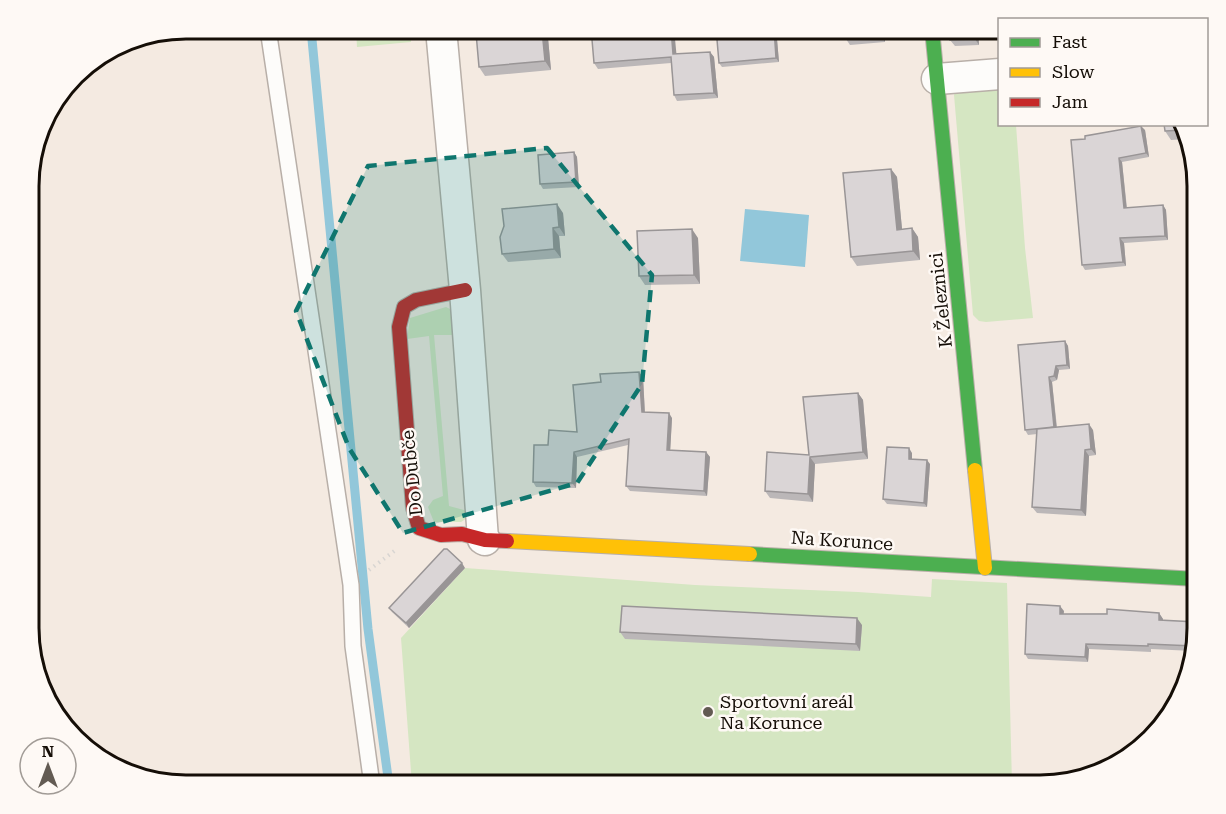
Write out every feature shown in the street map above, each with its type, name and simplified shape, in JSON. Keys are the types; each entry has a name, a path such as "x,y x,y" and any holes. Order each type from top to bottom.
{"street":[{"path":"442,39 465,290 483,538 485,540"},
{"name":"K Železnici","path":"933,39 985,568"},
{"path":"938,79 998,74"},
{"name":"Do Dubče","path":"465,290 416,300 404,308 399,327 413,508 419,528 441,535 462,534 485,540"},
{"name":"Na Korunce","path":"485,540 1187,578"}],"lane":[{"path":"270,39 351,585 352,646 371,775"}],"highlighted area":[{"path":"547,148 652,275 642,384 577,483 403,533 349,448 296,311 368,166"}],"green space":[{"path":"357,39 411,39 411,42 357,47"},
{"path":"998,84 998,126 1016,126 1025,248 1033,318 986,322 979,321 973,315 954,95 956,90"},
{"path":"446,307 452,310 460,335 434,335 449,506 475,513 461,522 434,522 428,507 433,500 443,496 429,336 407,339 410,318"},
{"name":"Sportovní areál Na Korunce","path":"465,568 695,585 931,597 932,579 1007,583 1012,775 411,775 401,638"}],"water":[{"path":"745,209 809,215 805,267 740,261"}],"building":[{"path":"477,39 543,39 545,61 479,67"},
{"path":"592,39 672,39 673,54 710,52 714,93 674,95 671,57 594,63"},
{"path":"717,39 775,39 776,58 719,63"},
{"path":"1141,126 1146,153 1119,158 1124,208 1163,205 1165,236 1120,238 1123,262 1082,265 1071,140"},
{"path":"1164,126 1174,126 1176,130 1165,131"},
{"path":"574,152 576,182 540,184 538,155"},
{"path":"891,169 897,230 912,228 913,251 851,257 843,173"},
{"path":"557,204 559,227 553,228 554,249 502,254 500,237 504,226 502,209"},
{"path":"692,229 694,275 639,276 637,231"},
{"path":"1065,341 1067,365 1056,366 1054,376 1049,377 1054,427 1025,430 1018,345"},
{"path":"639,372 642,412 669,413 667,450 706,452 704,491 626,486 629,439 574,452 572,483 533,482 534,445 548,445 549,430 577,432 573,385 601,382 600,374"},
{"path":"858,393 863,452 810,457 808,494 765,491 767,452 809,455 803,397"},
{"path":"1089,424 1091,449 1085,450 1081,510 1032,507 1037,429"},
{"path":"887,447 909,448 909,459 927,460 924,503 883,499"},
{"path":"444,549 447,549 462,563 406,623 389,608"},
{"path":"1027,604 1060,606 1060,614 1107,614 1107,609 1159,613 1159,620 1187,621 1186,646 1086,644 1085,657 1025,654"},
{"path":"622,606 857,618 856,644 620,632"}],"waterway":[{"path":"312,39 368,629 388,775"}],"traffic: fast":[{"path":"933,39 975,470"},
{"path":"750,554 1187,578"}],"traffic: slow":[{"path":"975,470 985,568"},
{"path":"507,541 750,554"}],"traffic: jam":[{"path":"465,290 416,300 404,307 399,327 413,508 419,528 441,535 462,534 485,540 507,541"}],"place":[{"name":"Sportovní areál Na Korunce","path":"708,712"}]}
